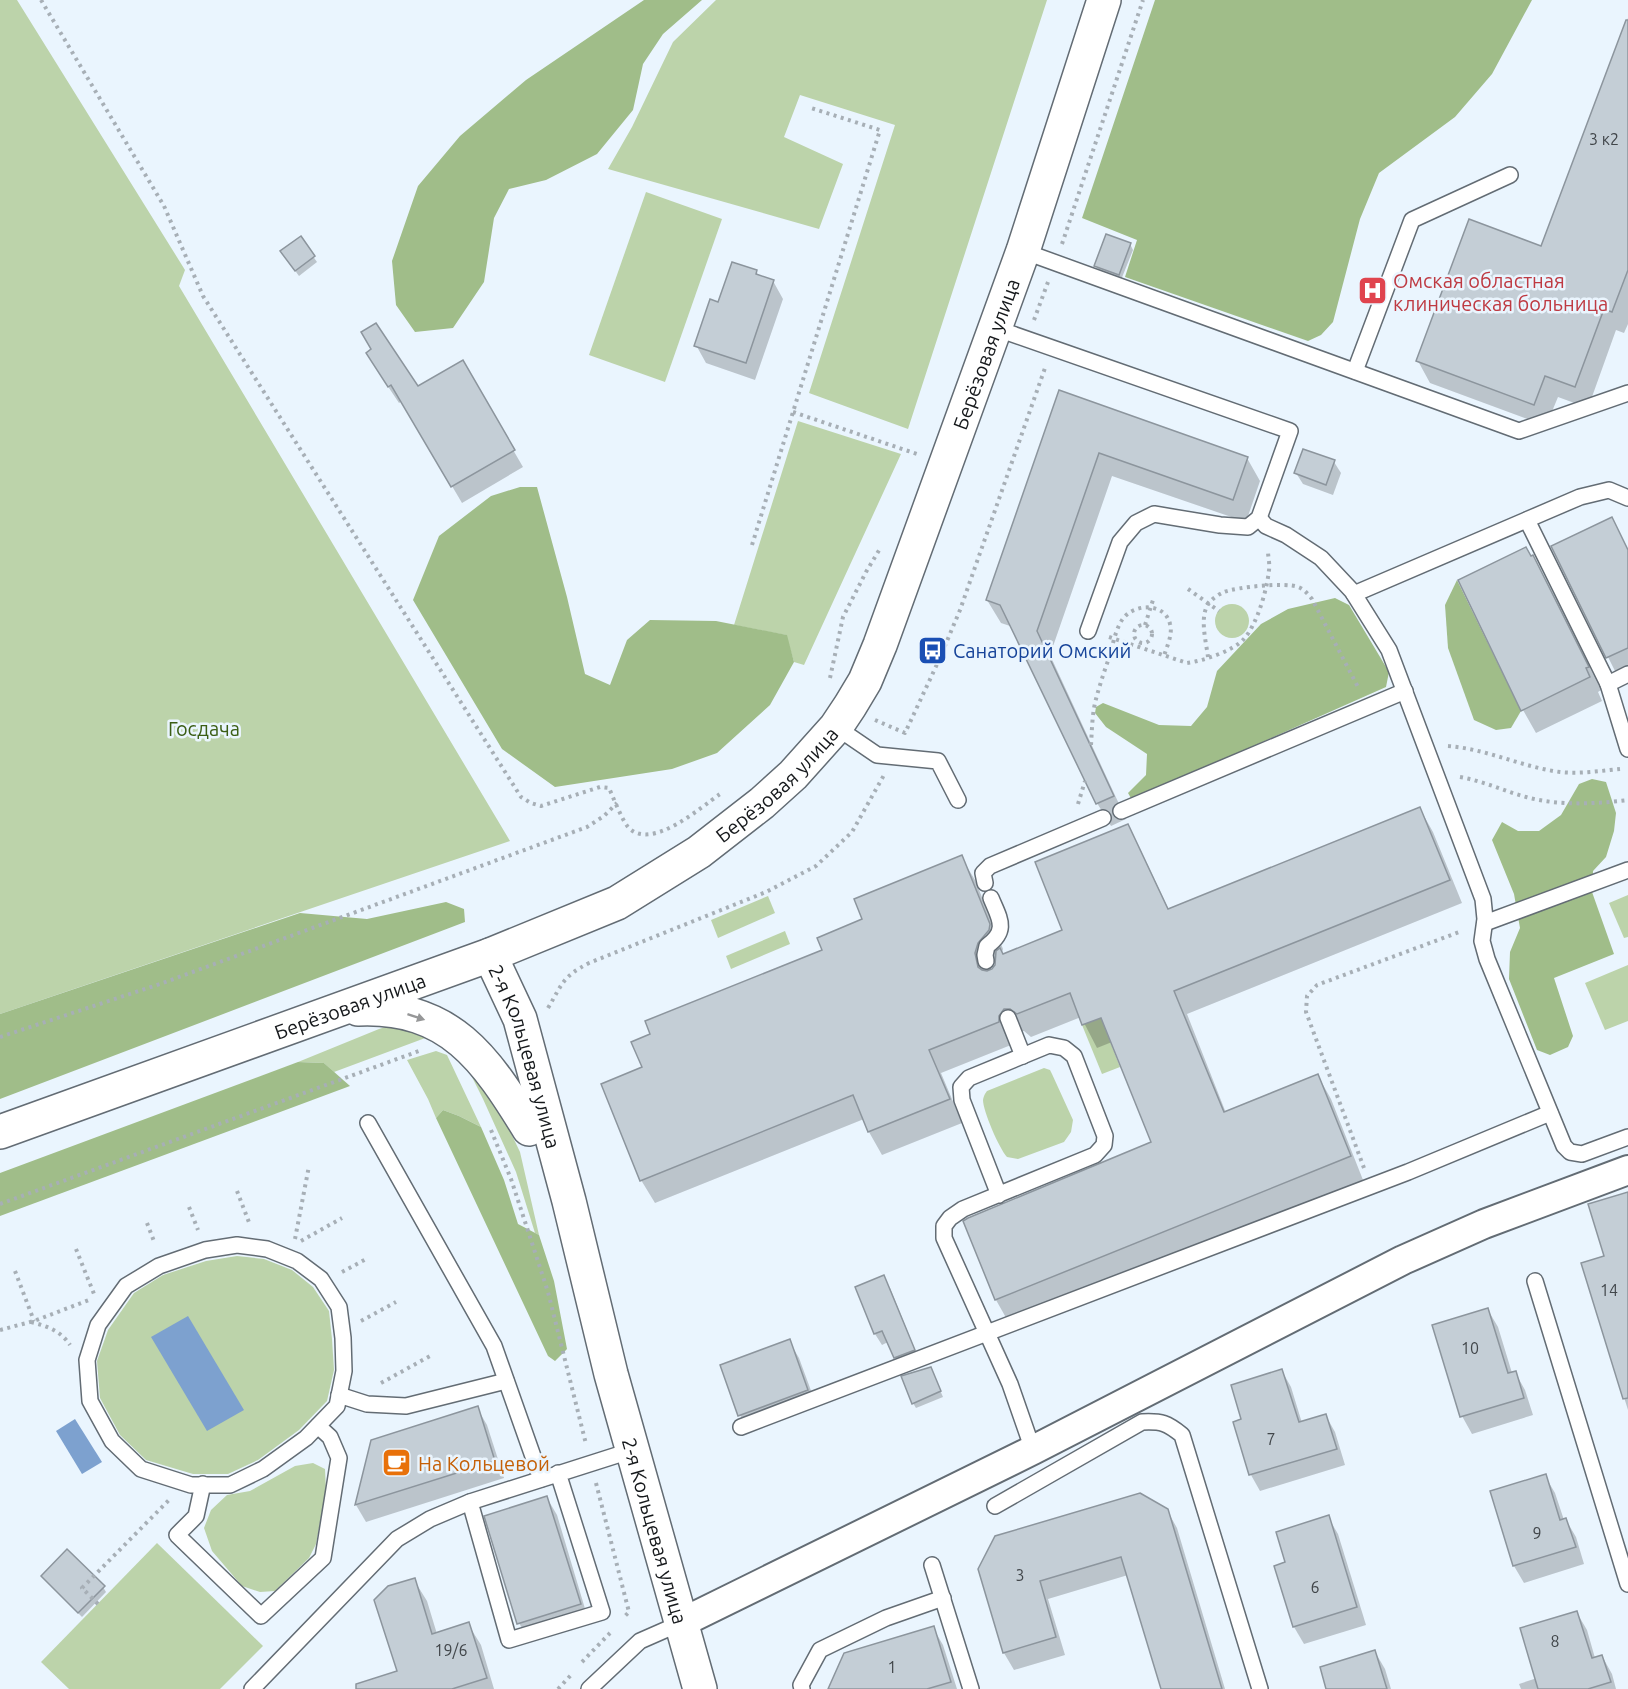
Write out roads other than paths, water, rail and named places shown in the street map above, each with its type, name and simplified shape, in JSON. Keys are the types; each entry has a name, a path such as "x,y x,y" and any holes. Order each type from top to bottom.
{"main road":[{"name":"Берёзовая улица","path":"0,1132 490,956 617,903 699,852 762,803 793,775 836,727 865,681 880,645 1023,251 1104,0"},
{"name":"2-я Кольцевая улица","path":"490,956 493,1003 498,1026 529,1129 611,1374"},
{"name":"2-я Кольцевая улица","path":"490,956 520,1019 569,1201 611,1374 700,1689"},
{"path":"338,1011 371,1009 402,1012 444,1028 460,1038 484,1063 505,1090 529,1129"}],"street":[{"path":"681,1623 1033,1450 1402,1260 1484,1224 1628,1170"}],"lane":[{"path":"1355,371 1412,220 1510,175"},
{"path":"1023,251 1519,431 1628,393"},
{"path":"995,328 1290,431 1263,522"},
{"path":"1354,594 1580,497 1609,490 1628,498"},
{"path":"1088,631 1120,542 1136,523 1154,514 1220,525 1248,527 1263,522 1321,558 1354,594 1389,650 1484,899 1485,922 1482,941 1487,959 1564,1146 1570,1152 1582,1154 1628,1137"},
{"path":"1527,520 1608,684 1628,749"},
{"path":"1608,684 1628,674"},
{"path":"1121,811 1405,692"},
{"path":"836,727 877,755 938,761 958,800"},
{"path":"984,882 983,873 990,866 1103,818"},
{"path":"1485,922 1628,870"},
{"path":"986,961 987,946 1001,931 1001,922 991,898"},
{"path":"1008,1018 1023,1056"},
{"path":"999,1195 962,1100 962,1087 969,1078 1049,1045 1064,1048 1074,1056 1105,1136 1104,1145 1095,1155 999,1195 963,1209 950,1218 944,1226 944,1238 1010,1384 1033,1450"},
{"path":"741,1427 1371,1186 1550,1113"},
{"path":"368,1123 494,1346 541,1479"},
{"path":"237,1245 267,1249 297,1262 321,1279 339,1307 345,1397 306,1438 263,1469 230,1485 186,1483 141,1469 112,1441 90,1401 87,1360 98,1325 126,1286 159,1266 206,1250 237,1245"},
{"path":"1535,1281 1628,1584"},
{"path":"345,1397 367,1404 406,1406 506,1381"},
{"path":"995,1506 1142,1422 1154,1421 1169,1424 1182,1435 1260,1689"},
{"path":"203,1485 196,1516 177,1535 261,1616 323,1558 339,1458 330,1437 318,1426"},
{"path":"252,1689 397,1539 430,1519 470,1502 633,1450"},
{"path":"470,1502 509,1640 602,1612 558,1473"},
{"path":"932,1565 971,1689"},
{"path":"802,1689 801,1685 820,1650 886,1618 943,1598"},
{"path":"589,1689 640,1641 681,1623"}],"water":[{"path":"188,1316 244,1410 207,1431 151,1337"},
{"path":"75,1419 102,1462 82,1474 56,1431"}],"place":[{"name":"Омская областная клиническая больница","path":"1372,291"},
{"name":"Санаторий Омский","path":"932,650"},
{"name":"На Кольцевой","path":"397,1463"}],"park label":[{"name":"Госдача","path":"204,728"}]}
